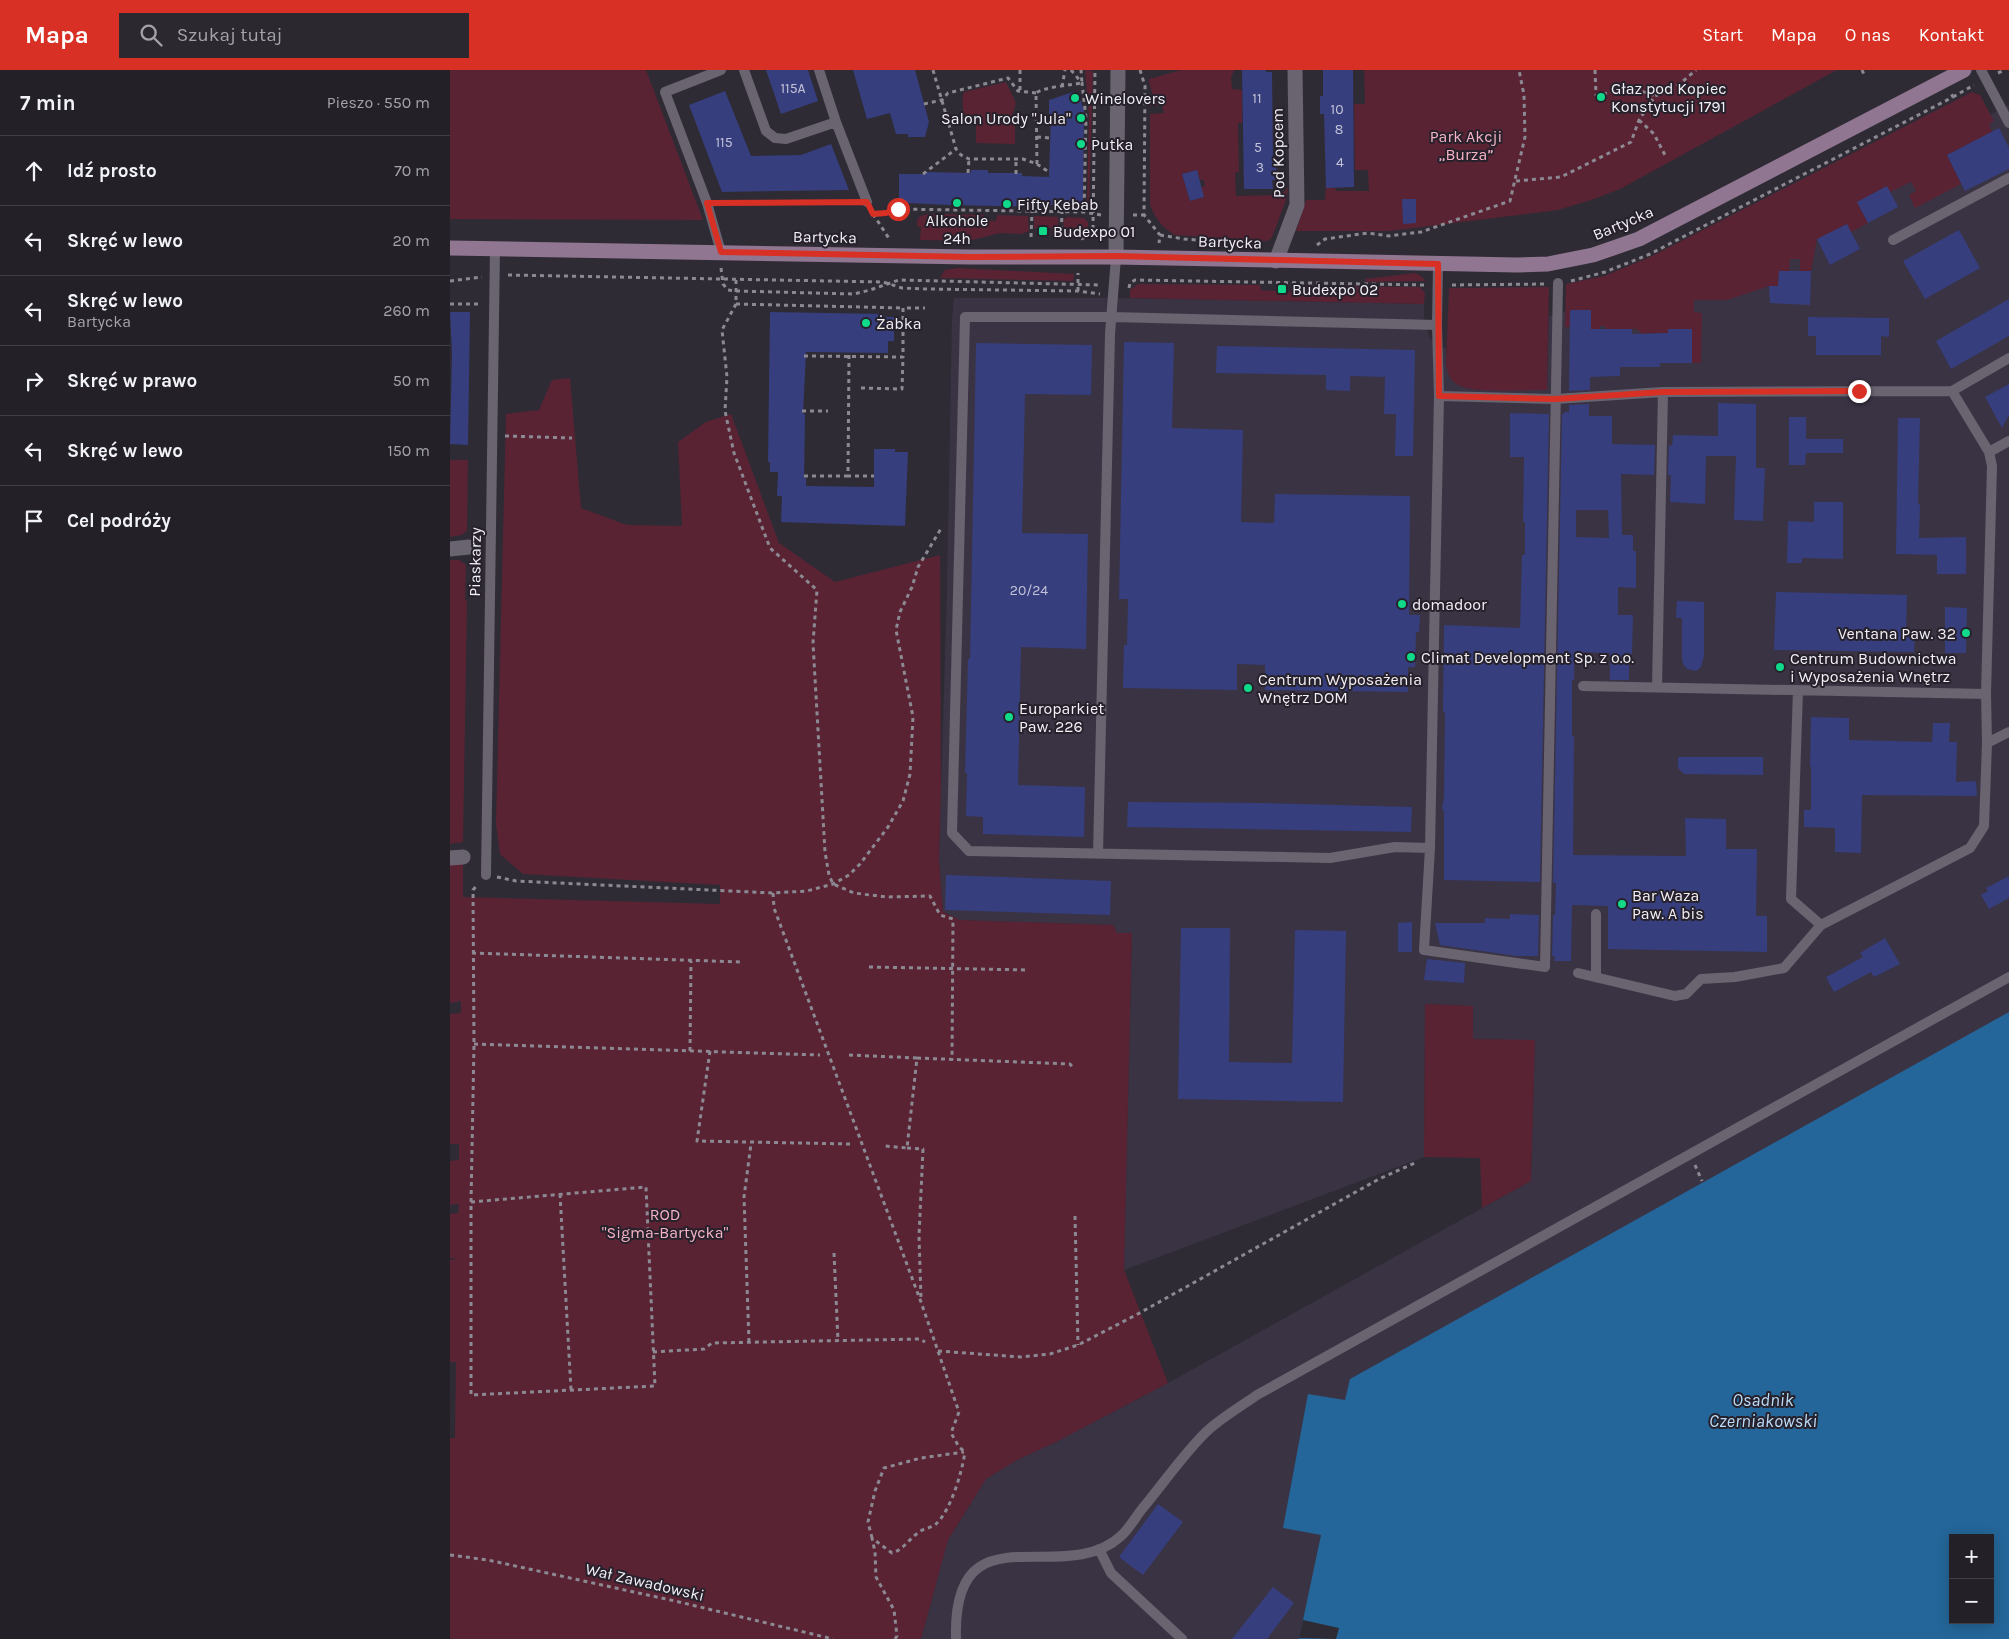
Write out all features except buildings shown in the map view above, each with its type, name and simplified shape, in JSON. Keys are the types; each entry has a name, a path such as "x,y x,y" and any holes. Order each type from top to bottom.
{"street":[{"name":"Pod Kopcem","path":"1276,261 1297,205 1295,70"},
{"name":"Bartycka","path":"450,248 970,257 1116,256 1438,264 1548,264 1592,255 1638,238 1964,70"},
{"path":"1116,256 1122,71"},
{"path":"450,549 469,547"}],"lane":[{"path":"721,70 665,92 707,203 721,252"},
{"path":"744,70 766,131 775,138 786,139 836,122"},
{"path":"819,70 836,122 867,202"},
{"path":"1981,70 2009,122"},
{"path":"1893,240 2009,178"},
{"name":"Piaskarzy","path":"486,875 495,249"},
{"path":"1098,854 1110,352 1116,256"},
{"path":"1438,264 1439,396 1430,848 1424,950 1545,967 1558,283"},
{"path":"1430,848 1395,847 1330,858 969,851 952,833 965,317 1112,317 1437,324"},
{"path":"1439,396 1555,399 1663,392 1952,391 2009,358"},
{"path":"1578,972 1675,996 1686,994 1701,979 1735,977 1784,968 1821,925 1970,848 1984,826 1992,466 1989,452 1952,391"},
{"path":"1657,687 1663,392"},
{"path":"1989,452 2009,441"},
{"path":"1583,686 1986,694"},
{"path":"1798,690 1790,899 1821,925"},
{"path":"1987,743 2009,732"},
{"path":"1596,914 1596,977"},
{"path":"956,1639 958,1601 963,1584 972,1573 986,1564 1002,1558 1078,1555 1099,1549 1121,1536 1206,1432 1257,1396 2009,977"},
{"path":"1099,1549 1111,1573 1182,1639"}],"path":[{"path":"933,70 956,149 961,155 969,159 1023,159 1037,164 1049,172"},
{"path":"1020,70 1020,91"},
{"path":"1062,87 1065,70"},
{"path":"1071,70 1082,83"},
{"path":"1081,70 1086,118 1084,212"},
{"path":"1080,239 1088,236 1093,227 1095,70"},
{"path":"1140,70 1145,86 1144,215 1160,235"},
{"path":"1310,250 1325,239 1368,233 1389,236 1421,232 1510,201 1525,137 1524,95 1520,70"},
{"path":"1595,70 1596,96 1632,90 1645,91 1655,96"},
{"path":"1516,181 1561,177 1607,156 1631,142 1639,120 1655,96 1676,87 1696,70"},
{"path":"1862,70 1865,77"},
{"path":"924,104 942,100 948,93 1008,78 1020,91 1036,93 1042,88 1082,83"},
{"path":"1158,281 1438,285 1558,283 1605,272 1650,254 1953,97 1944,80"},
{"path":"1036,93 1037,164"},
{"path":"1639,120 1654,134 1666,157"},
{"path":"1037,138 1050,138"},
{"path":"923,174 956,149"},
{"path":"968,173 969,159"},
{"path":"1016,159 1016,174"},
{"path":"707,203 867,202 892,242"},
{"path":"873,214 886,213 898,209 1084,212 1093,215"},
{"path":"1031,237 1032,211"},
{"path":"1061,238 1062,212"},
{"path":"721,252 723,284 728,290 736,291 854,294 899,280 1115,285"},
{"path":"450,281 495,275 888,283 902,288 1078,291 1078,273"},
{"path":"736,280 736,304 722,330 728,377 724,410 734,453 770,548 817,590 813,643 825,852 829,875 833,884 854,893 886,896 930,896 940,915 953,919 952,1060"},
{"path":"450,304 494,304"},
{"path":"736,304 925,308"},
{"path":"861,388 902,389 903,308"},
{"path":"848,476 849,355"},
{"path":"804,356 903,356"},
{"path":"802,411 828,411"},
{"path":"492,435 572,438"},
{"path":"804,476 874,476"},
{"path":"486,875 516,881 772,893 807,891 833,884 849,875 860,864 888,827 903,801 910,774 913,717 896,630 900,612 912,587 918,567 942,527"},
{"path":"772,893 774,908 938,1351 959,1412 951,1433 959,1448 965,1452"},
{"path":"471,1202 646,1187 655,1386 471,1396 471,1202 474,1044 473,898"},
{"path":"472,953 742,962"},
{"path":"690,961 690,1051"},
{"path":"869,967 1029,970"},
{"path":"474,1044 820,1055"},
{"path":"710,1051 697,1141 751,1144 851,1144"},
{"path":"849,1055 1070,1064 1074,1069"},
{"path":"907,1148 918,1058"},
{"path":"749,1342 744,1197 751,1144"},
{"path":"885,1146 923,1149 919,1236 921,1302"},
{"path":"1692,1161 1702,1181"},
{"path":"938,1351 1021,1357 1050,1354 1078,1346 1380,1179 1417,1162"},
{"path":"560,1194 571,1390"},
{"path":"1075,1216 1078,1346"},
{"path":"834,1253 838,1341"},
{"path":"653,1352 704,1349 712,1342 920,1339 926,1342"},
{"path":"872,1538 892,1553 898,1551 920,1530 934,1526 943,1516 963,1468 965,1452"},
{"path":"895,1639 897,1636 894,1610 876,1577 875,1552 868,1522 875,1492 884,1468 922,1458 965,1452"},
{"name":"Wał Zawadowski","path":"450,1554 488,1560 666,1599 833,1639"}],"shaded area":[{"path":"2009,105 2009,1639 921,1639 948,1540 986,1479 1017,1460 1056,1442 1168,1383 1531,1181 1535,1041 1473,1039 1473,1006 1425,1004 1424,1157 1124,1270 1132,933 1117,933 1113,925 960,920 943,912 939,861 954,298 1114,298 1424,304 1424,317 1429,337 1437,347 1446,348 1446,365 1458,385 1471,389 1547,390 1549,316 1570,310 1863,180"}],"green space":[{"path":"450,70 646,70 703,220 450,219"},
{"path":"1085,70 1093,71 1089,204 1087,203 1089,114"},
{"path":"1181,70 1234,70 1231,78 1232,89 1242,90 1242,123 1238,123 1239,172 1235,173 1236,196 1281,195 1288,187 1286,200 1272,237 1268,241 1175,235 1160,223 1150,205 1150,114 1164,113 1162,105 1149,106 1153,96 1149,79","holes":["1197,170 1200,180 1204,180 1205,186 1201,187 1204,197 1190,201 1182,174"]},
{"name":"Park Akcji „Burza”","path":"1364,70 1837,70 1620,189 1558,210 1389,231 1296,231 1306,200 1325,200 1326,188 1335,188 1336,191 1369,191 1368,170 1355,170 1354,104 1365,104"},
{"path":"1006,82 1016,103 1011,120 1015,121 1015,144 976,143 976,122 968,120 963,110 964,92"},
{"path":"1972,92 1980,95 1994,121 1989,124 1992,132 1947,155 1961,184 1915,208 1909,195 1916,191 1911,182 1890,192 1887,186 1857,202 1868,223 1851,232 1847,224 1817,239 1811,271 1800,271 1800,259 1790,259 1789,271 1779,271 1778,286 1769,286 1727,300 1694,300 1694,312 1702,313 1701,363 1692,363 1692,329 1668,329 1668,333 1642,334 1637,329 1605,329 1605,326 1600,326 1600,376 1590,376 1591,310 1570,310 1570,327 1565,327 1566,284 1604,276 1650,257"},
{"path":"928,214 984,215 984,220 996,221 997,215 1028,216 1029,231 1021,234 1000,233 968,241 920,240 921,227 917,226 917,221 920,216"},
{"path":"1034,216 1058,217 1059,232 1052,234 1052,228 1034,228"},
{"path":"1067,217 1084,218 1088,222 1088,231 1080,236 1065,235 1063,221"},
{"path":"957,268 1074,274 1073,281 940,278 945,270"},
{"path":"1415,273 1426,281 1366,282 1365,279"},
{"path":"1138,284 1260,285 1261,290 1291,292 1292,286 1420,287 1425,293 1424,304 1130,298 1130,290"},
{"path":"1549,287 1547,390 1476,390 1458,385 1451,379 1446,365 1449,288"},
{"name":"ROD \"Sigma-Bartycka\"","path":"570,378 581,508 627,525 682,526 678,442 706,422 731,414 779,543 835,582 940,555 941,785 939,861 943,912 960,920 1113,925 1117,933 1132,933 1124,1270 1168,1383 1056,1442 1017,1460 986,1479 948,1540 921,1639 450,1639 450,1438 455,1438 456,1362 450,1362 450,1260 458,1259 450,1258 450,1214 458,1213 459,1204 450,1205 450,1161 459,1160 459,1144 450,1144 450,1014 461,1013 461,1001 450,1003 450,864 463,863 463,897 720,904 720,885 523,874 500,854 496,824 506,414 539,410 552,380"},
{"path":"450,460 468,460 467,531 461,535 450,537"},
{"path":"450,560 459,560 466,565 465,600 467,601 463,842 450,844"},
{"path":"1425,1004 1473,1006 1473,1039 1535,1040 1531,1181 1482,1208 1480,1158 1424,1157"}],"water":[{"name":"Osadnik Czerniakowski","path":"2009,1012 2009,1639 1299,1639 1321,1535 1283,1528 1308,1394 1345,1400 1350,1379"}],"pier":[{"path":"1303,1620 1339,1628 1336,1639 1299,1638"}],"place":[{"name":"Głaz pod Kopiec Konstytucji 1791","path":"1601,97"},
{"name":"Winelovers","path":"1075,98"},
{"name":"Salon Urody \"Jula\"","path":"1081,118"},
{"name":"Putka","path":"1081,144"},
{"name":"Alkohole 24h","path":"957,203"},
{"name":"Fifty Kebab","path":"1007,204"},
{"name":"Budexpo 01","path":"1043,231"},
{"name":"Budexpo 02","path":"1282,289"},
{"name":"Żabka","path":"866,323"},
{"name":"domadoor","path":"1402,604"},
{"name":"Ventana Paw. 32","path":"1966,633"},
{"name":"Climat Development Sp. z o.o.","path":"1411,657"},
{"name":"Centrum Budownictwa i Wyposażenia Wnętrz","path":"1780,667"},
{"name":"Centrum Wyposażenia Wnętrz DOM","path":"1248,688"},
{"name":"Europarkiet Paw. 226","path":"1009,717"},
{"name":"Bar Waza Paw. A bis","path":"1622,904"}],"route":[{"path":"898,209 886,213 873,214 867,202 707,203 721,252 970,257 1116,256 1438,264 1437,347 1439,396 1555,399 1663,392 1859,391"}]}
